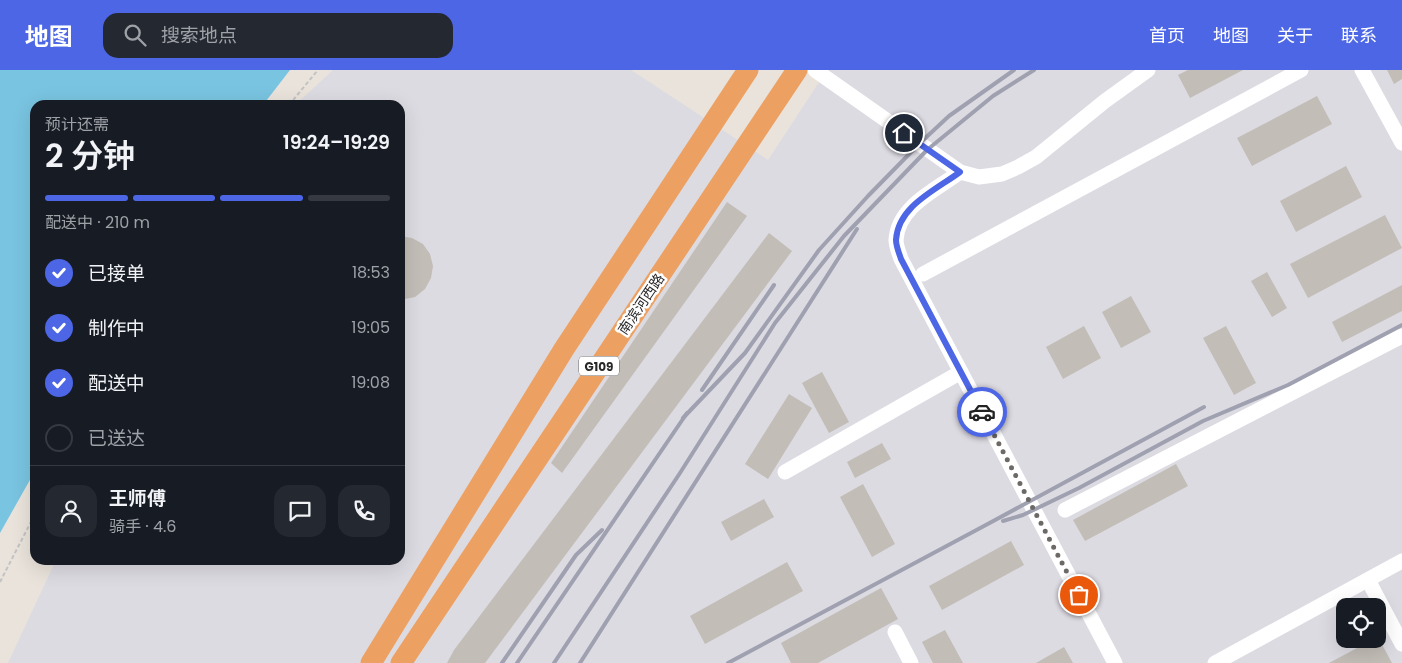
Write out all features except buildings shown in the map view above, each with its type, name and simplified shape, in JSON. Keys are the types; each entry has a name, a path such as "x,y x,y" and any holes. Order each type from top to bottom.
{"highway":[{"name":"G109","path":"371,663 564,349 748,70"},
{"name":"南滨河西路","path":"401,663 797,70"}],"street":[{"path":"815,70 960,172 979,177 1002,174 1036,157 1105,101 1148,70"},
{"path":"923,274 1301,70"},
{"path":"1362,70 1402,143"},
{"path":"960,172 920,200 906,213 899,226 896,242 901,259 1115,663"},
{"path":"1065,510 1402,336"},
{"path":"785,472 961,372"},
{"path":"1215,663 1402,561"},
{"path":"1368,580 1402,644"},
{"path":"895,632 911,663"}],"path":[{"path":"293,100 318,70"},
{"path":"0,582 30,524"}],"shaded area":[{"path":"333,70 631,70 768,160 827,70 1402,70 1402,663 8,663 54,565 405,565 405,100 300,100"}],"water":[{"path":"0,70 290,70 267,100 30,100 30,480 0,533"}],"railway":[{"path":"683,418 745,353 819,250 868,196 949,116 1014,70"},
{"path":"554,663 680,473 775,323 844,236 927,150 993,96 1034,70"},
{"path":"580,663 857,229"},
{"path":"702,390 774,285"},
{"path":"1003,521 1023,515 1079,488 1203,421 1288,385 1402,325"},
{"path":"728,663 1204,407"},
{"path":"517,663 687,413"},
{"path":"502,663 576,555 602,530"}],"way so far":[{"path":"982,412 1079,595"}],"route":[{"path":"904,133 960,172 920,200 906,213 899,226 896,242 901,259 982,412"}]}
